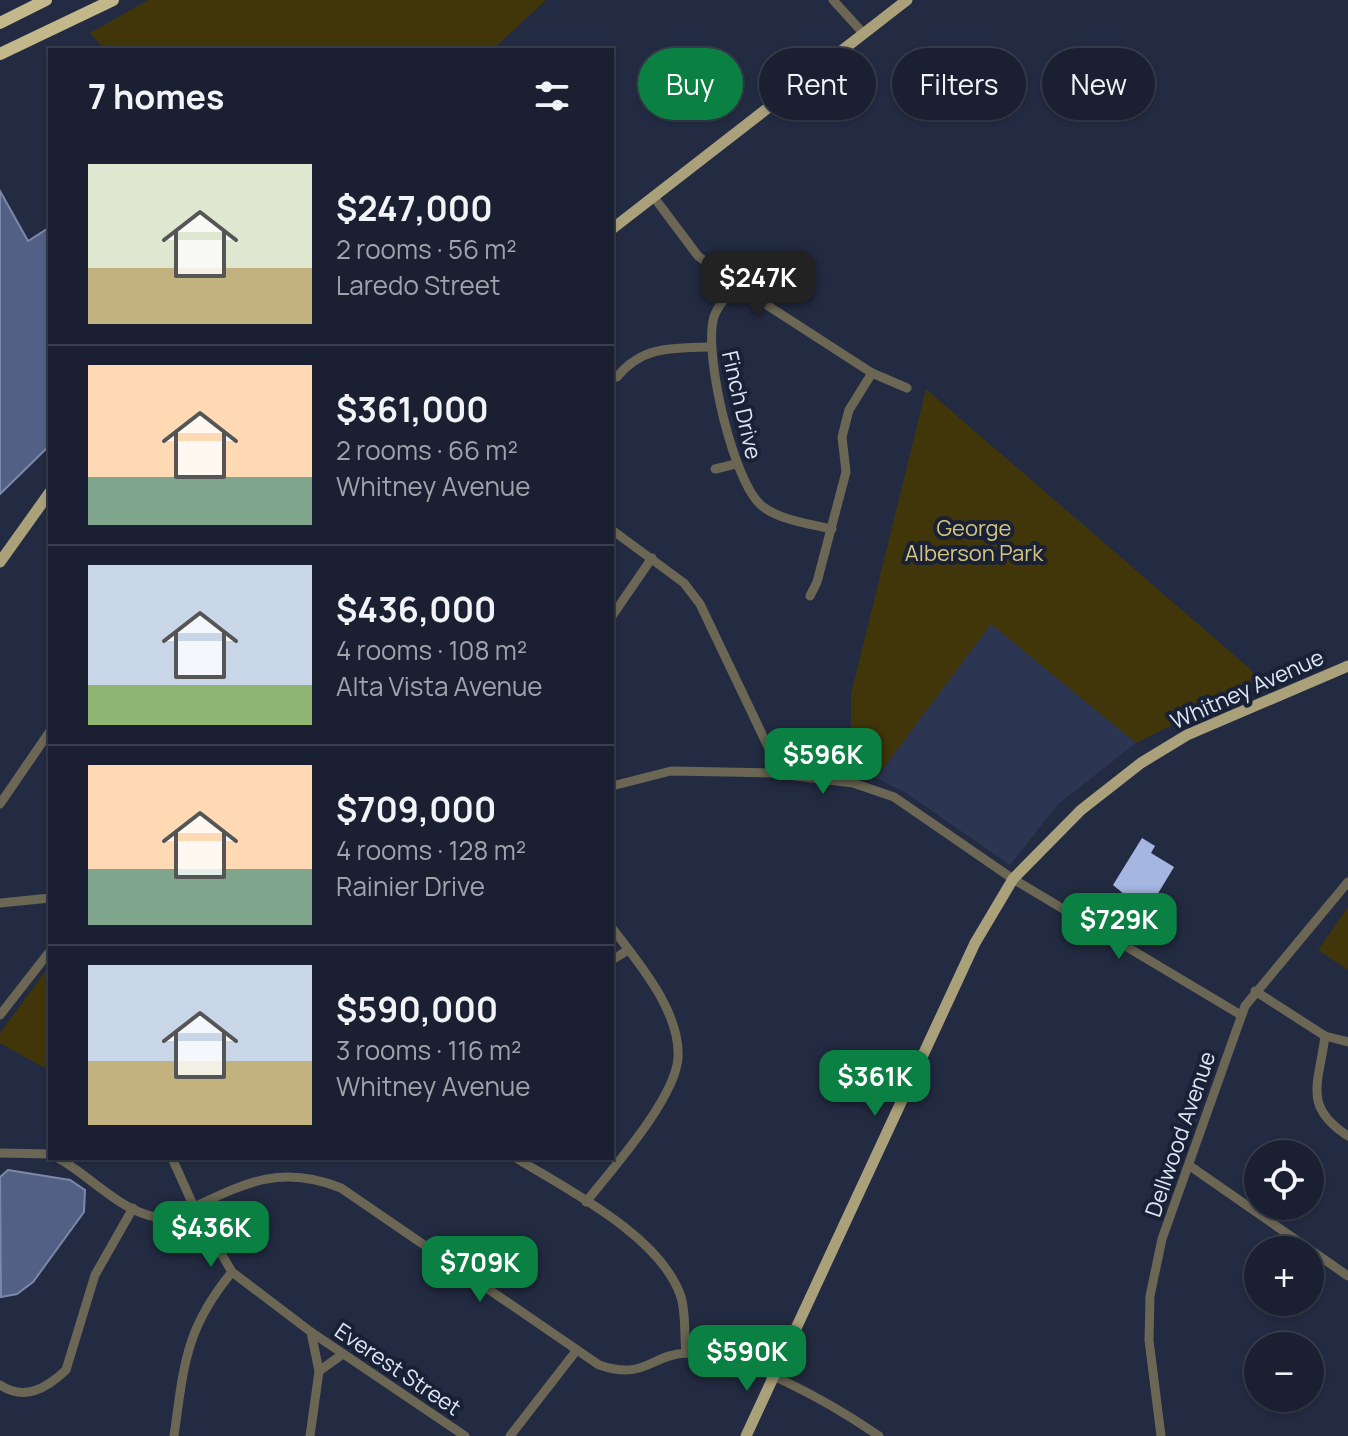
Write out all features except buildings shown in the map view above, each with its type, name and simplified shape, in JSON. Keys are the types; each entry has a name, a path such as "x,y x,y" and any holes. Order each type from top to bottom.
{"highway":[{"path":"0,23 46,0"},
{"path":"0,54 113,0"}],"main road":[{"path":"614,227 907,0"},
{"path":"0,562 48,495"},
{"name":"Whitney Avenue","path":"746,1436 975,943 1013,879 1081,810 1141,763 1187,735 1348,666"}],"street":[{"path":"833,0 864,34"},
{"path":"653,196 698,256 736,285 872,373 907,388"},
{"name":"Finch Drive","path":"736,285 713,316 709,347 736,464 746,490 764,508 832,529"},
{"path":"617,377 631,359 660,348 709,347"},
{"path":"810,596 832,529 846,472 842,437 849,410 872,373"},
{"path":"715,469 736,464"},
{"path":"614,531 684,583 700,604 771,753 772,773"},
{"path":"614,613 652,558"},
{"path":"0,804 48,734"},
{"path":"614,785 671,771 772,773 853,783 894,797 1013,879 1241,1015"},
{"name":"Dellwood Avenue","path":"1161,1436 1149,1340 1150,1296 1156,1258 1241,1015 1255,991 1348,882"},
{"path":"0,903 48,898"},
{"path":"586,1202 656,1114 678,1059 671,1018 614,931"},
{"path":"614,959 628,950"},
{"path":"0,1015 48,954"},
{"path":"1255,991 1325,1036 1348,1042"},
{"path":"1325,1036 1316,1100 1326,1121 1348,1136"},
{"path":"0,1153 48,1154"},
{"path":"61,1160 133,1208 156,1218 170,1218 278,1175 313,1177 341,1188 576,1351 621,1373 686,1353 725,1359 820,1399 879,1436"},
{"path":"173,1160 194,1207 232,1272 206,1304 193,1333 174,1436"},
{"path":"519,1160 643,1242 665,1268 681,1297 686,1353"},
{"path":"1190,1166 1348,1276"},
{"path":"0,1385 15,1395 26,1394 66,1370 90,1285 133,1208"},
{"name":"Everest Street","path":"232,1272 311,1332 465,1436"},
{"path":"310,1436 319,1371 311,1332"},
{"path":"510,1436 576,1351"},
{"path":"319,1371 343,1354"}],"shaded area":[{"path":"0,191 28,241 48,228 48,447 0,494"},
{"path":"991,623 1136,743 1058,804 1010,865 906,793 876,778"},
{"path":"8,1170 70,1180 85,1190 84,1212 33,1282 17,1294 1,1297 0,1177"}],"green space":[{"path":"148,0 546,0 494,48 103,48 90,33"},
{"name":"George Alberson Park","path":"926,389 1263,680 1136,743 991,624 876,778 862,774 851,755 851,694"},
{"path":"1348,907 1348,970 1318,950"},
{"path":"48,968 48,1070 0,1043 0,1033"}]}
